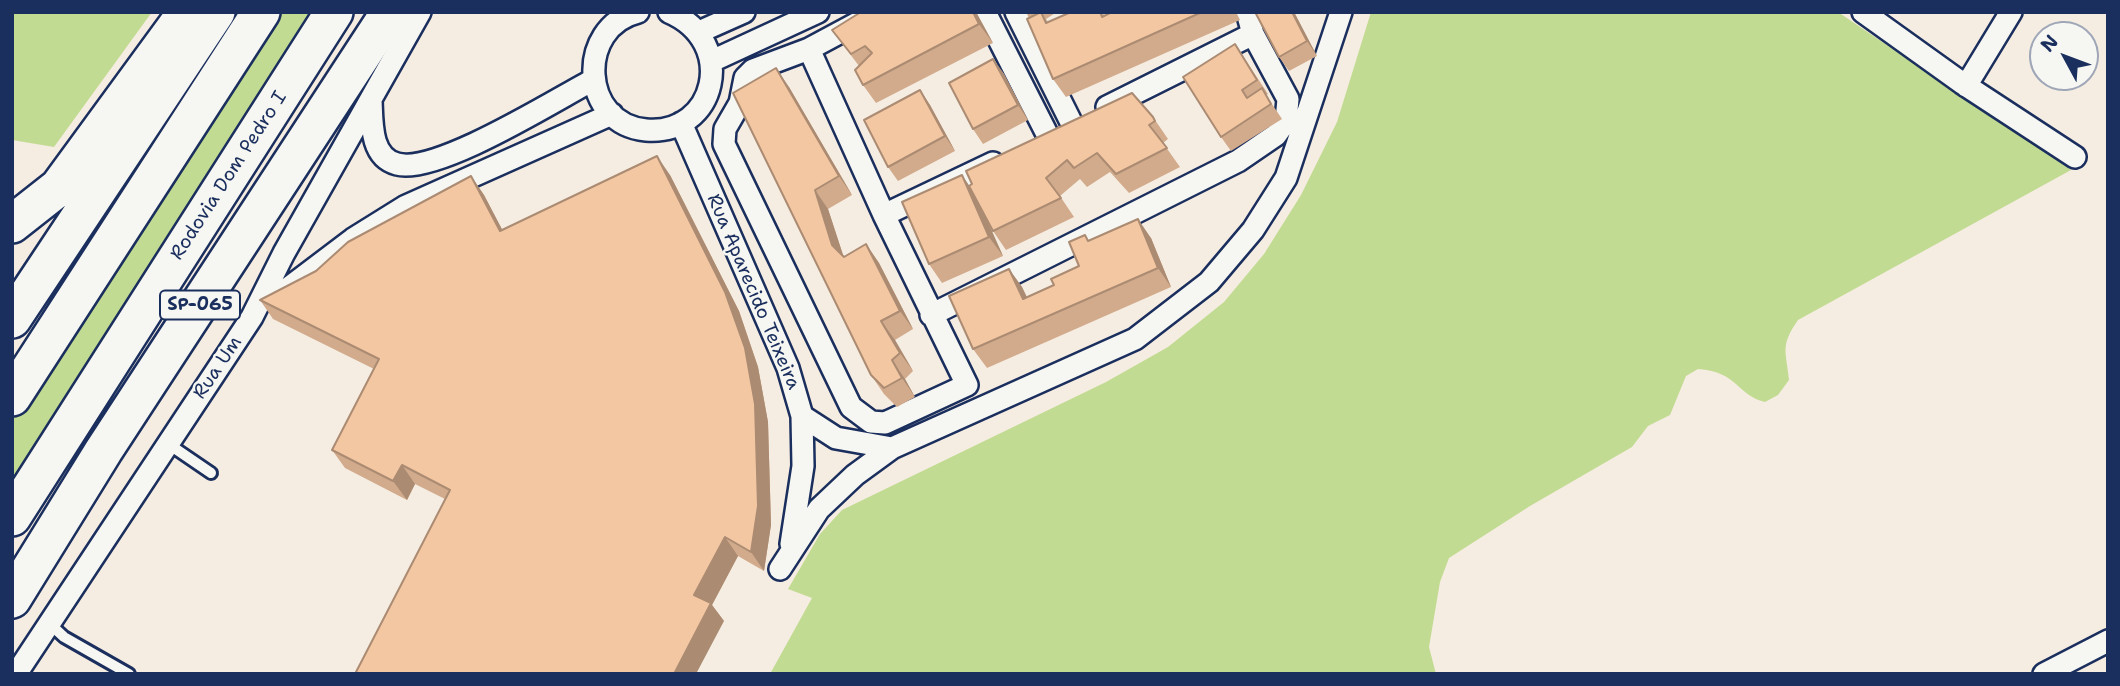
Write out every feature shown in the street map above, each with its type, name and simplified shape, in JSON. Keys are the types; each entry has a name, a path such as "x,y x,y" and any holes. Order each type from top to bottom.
{"highway":[{"path":"21,213 59,187 187,12"},
{"path":"12,319 216,12"},
{"path":"12,397 261,12"},
{"name":"Rodovia Dom Pedro I","path":"12,517 334,12"},
{"name":"SP-065","path":"12,599 104,450 390,12"}],"street":[{"name":"Rua Um","path":"16,674 252,317 284,253 419,12"},
{"path":"638,12 612,18 593,59 593,80 599,99 612,114 627,125 645,130 663,129 681,123 695,112 706,97 712,79 712,61 699,32 684,19 669,12"},
{"path":"699,32 744,12"},
{"path":"712,61 818,12"},
{"path":"808,49 931,315 967,385 885,423 871,422 851,407 724,144 725,129 740,103 745,78 753,71 808,49 878,12"},
{"path":"985,12 1048,136"},
{"path":"1016,12 1072,124"},
{"path":"931,315 1238,161 1276,135 1286,121 1288,99 1253,34 1247,12"},
{"path":"802,416 836,438 892,448 1135,339 1209,282 1253,230 1286,178 1341,12"},
{"path":"1863,12 1966,86 2075,157"},
{"path":"1966,86 2011,12"},
{"path":"884,215 1253,34"},
{"path":"371,99 373,132 378,149 396,164 418,166 480,141 593,80"},
{"path":"252,317 353,239 406,206 612,114"},
{"name":"Rua Aparecido Teixeira","path":"681,123 788,368 802,416 803,466 785,559 818,509 840,488 892,448"},
{"path":"2044,674 2108,641"}],"lane":[{"path":"167,443 211,473"},
{"path":"49,623 64,637 129,674"}],"green space":[{"path":"12,12 152,12 54,147 12,140"},
{"path":"277,12 315,12 12,481 12,421"},
{"path":"1371,12 1838,12 2071,170 1798,320 1786,342 1789,380 1778,395 1765,402 1755,399 1722,374 1698,369 1686,376 1670,415 1648,426 1632,447 1530,506 1449,558 1440,582 1429,647 1436,674 770,674 812,598 788,589 820,534 842,510 1106,382 1168,347 1224,302 1264,254 1301,195 1337,122"}],"building":[{"path":"861,12 973,12 979,24 863,85 855,70 872,53 865,46 851,54 832,30"},
{"path":"1041,12 1046,23 1071,12 1100,12 1102,17 1112,12 1202,12 1053,79 1027,19"},
{"path":"1255,12 1292,12 1307,41 1279,57"},
{"path":"1235,44 1257,80 1242,90 1247,98 1262,88 1271,104 1221,137 1183,77"},
{"path":"993,59 1018,105 973,129 949,83"},
{"path":"776,68 839,176 815,190 832,245 844,257 866,244 900,311 881,321 900,353 892,360 902,378 884,388 871,375 733,93"},
{"path":"920,90 945,136 888,167 864,120"},
{"path":"1132,93 1153,117 1155,121 1149,125 1167,148 1116,174 1097,153 1074,168 1067,160 1046,178 1061,198 993,231 969,186 972,184 966,171"},
{"path":"657,156 725,292 745,348 755,404 758,506 751,552 725,537 694,595 711,603 674,674 355,674 450,490 402,465 393,481 332,450 379,359 260,300 316,271 348,242 471,176 500,231"},
{"path":"962,175 989,237 929,264 902,202"},
{"path":"1138,219 1158,268 973,349 949,296 1009,269 1023,299 1054,285 1051,279 1079,266 1069,242 1085,235 1088,241"}]}
